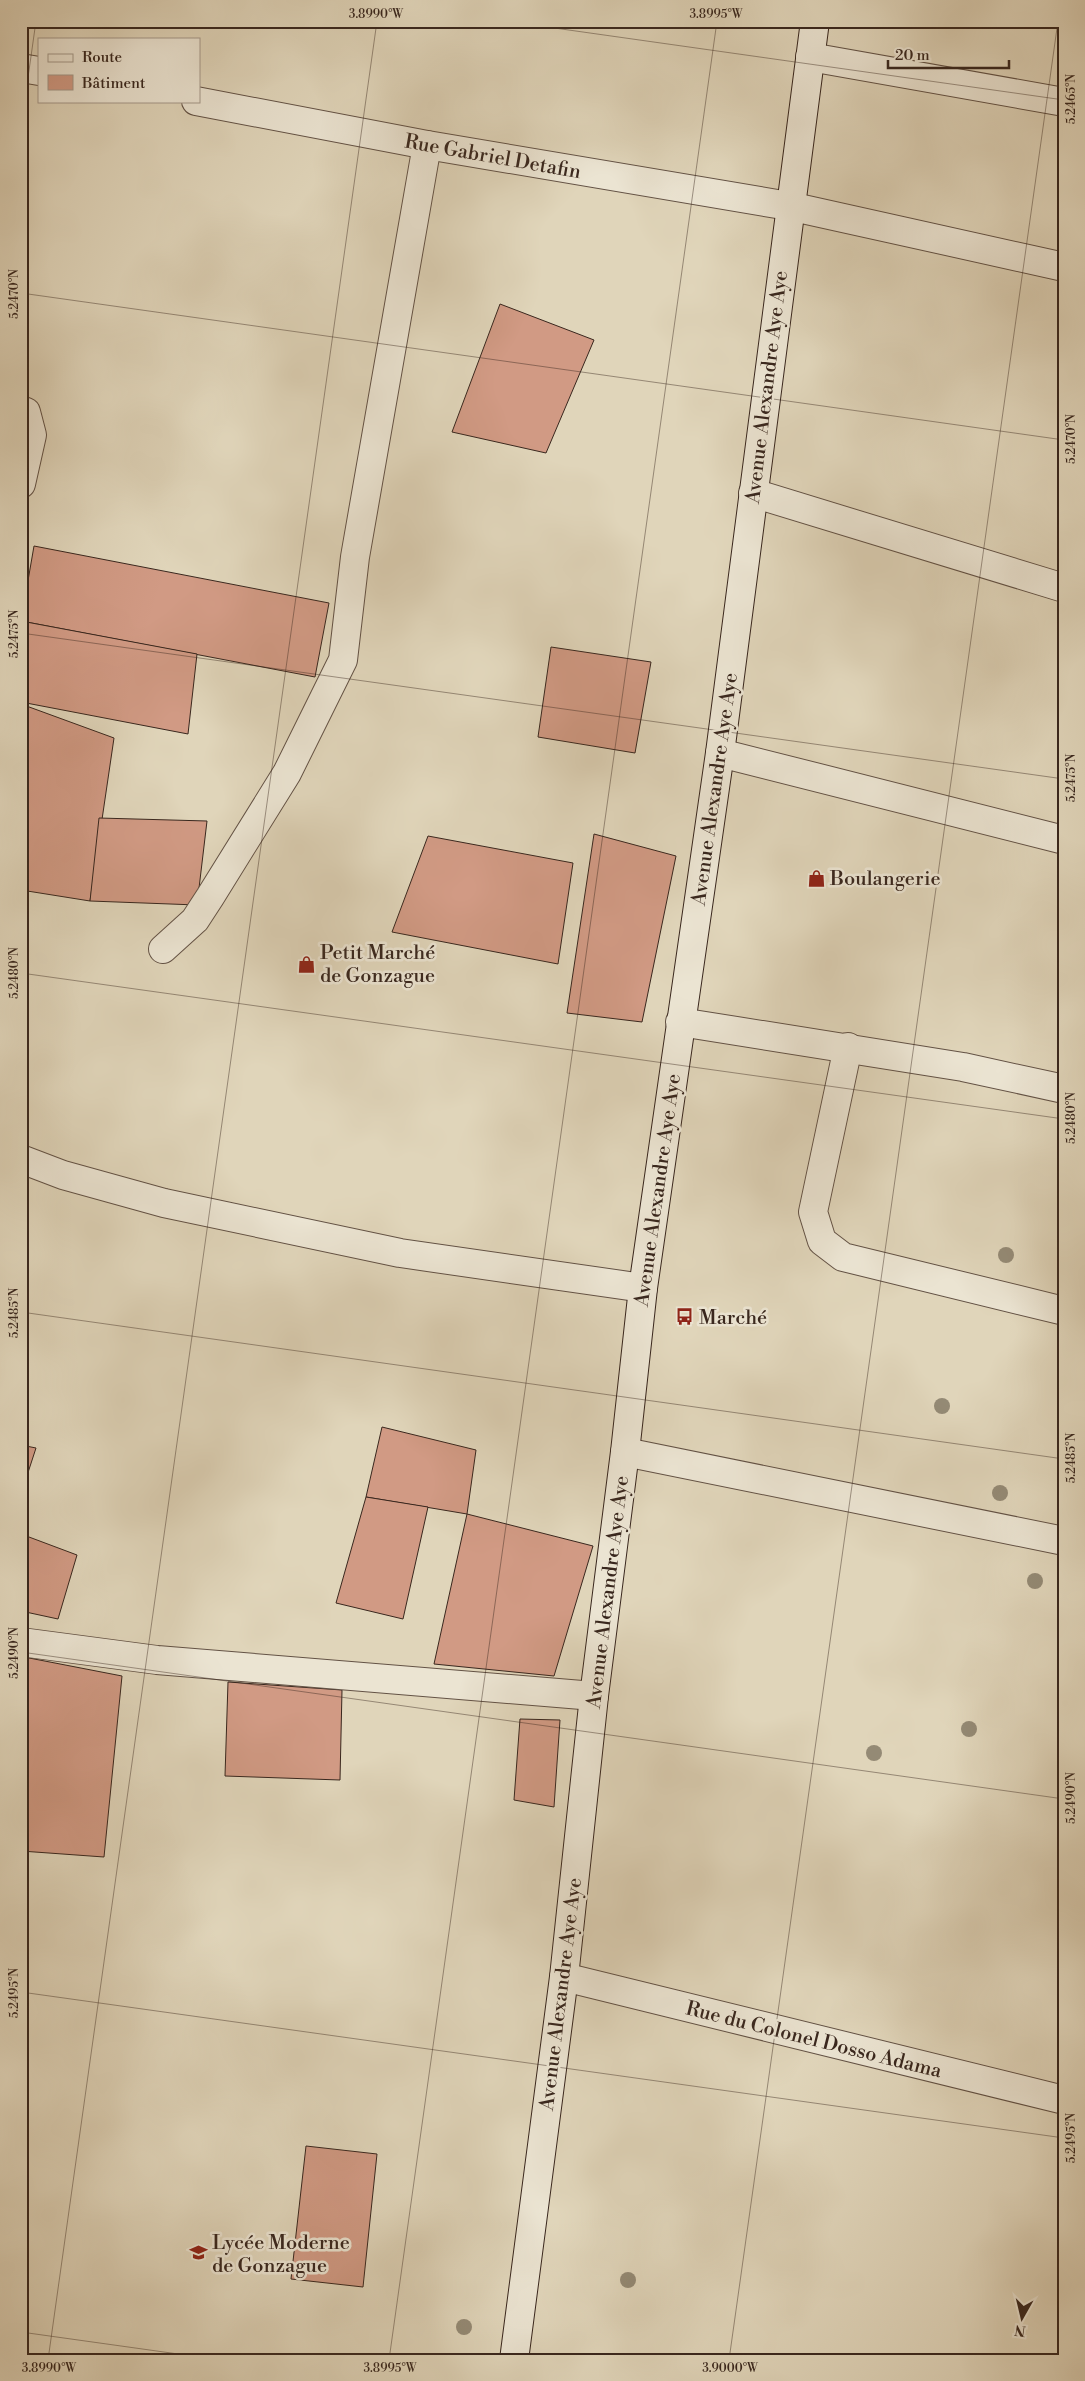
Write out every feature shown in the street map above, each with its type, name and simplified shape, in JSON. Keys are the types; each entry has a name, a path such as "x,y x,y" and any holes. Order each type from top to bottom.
{"street":[{"name":"Avenue Alexandre Aye Aye","path":"514,2360 564,1977 594,1696 625,1452 643,1288 720,753 752,493 815,21"},
{"path":"810,57 1064,102"},
{"path":"21,68 38,72"},
{"name":"Rue Gabriel Detafin","path":"200,102 428,145 790,206 1064,267"},
{"path":"163,949 195,920 210,897 287,773 343,660 355,557 428,145"},
{"path":"21,410 26,412 32,435 21,484"},
{"path":"752,493 1064,588"},
{"path":"720,753 1064,840"},
{"path":"680,1022 848,1047 964,1067 1064,1089"},
{"path":"848,1047 813,1212 822,1241 844,1257 1064,1311"},
{"path":"21,1160 63,1175 164,1203 400,1253 643,1288"},
{"path":"625,1452 1064,1541"},
{"path":"21,1642 157,1660 594,1696"},
{"name":"Rue du Colonel Dosso Adama","path":"564,1977 1064,2100"}],"building":[{"path":"500,304 594,340 546,453 452,432"},
{"path":"34,546 329,603 315,677 21,621"},
{"path":"21,621 197,654 188,734 21,702"},
{"path":"551,647 651,662 635,753 538,737"},
{"path":"21,704 114,738 90,901 21,890"},
{"path":"99,818 207,821 197,905 90,901"},
{"path":"594,834 676,856 642,1022 567,1013"},
{"path":"428,836 573,863 558,964 392,932"},
{"path":"382,1427 476,1450 467,1514 366,1497"},
{"path":"21,1445 36,1448 21,1494"},
{"path":"366,1497 428,1507 403,1619 336,1603"},
{"path":"467,1514 593,1546 554,1676 434,1664"},
{"path":"21,1534 77,1555 58,1619 21,1611"},
{"path":"24,1657 122,1676 104,1857 21,1851 21,1689"},
{"path":"228,1682 342,1690 340,1780 225,1776"},
{"path":"520,1719 560,1720 554,1807 514,1800"},
{"path":"306,2146 377,2154 363,2287 291,2279"}],"place":[{"name":"Boulangerie","path":"816,878"},
{"name":"Petit Marché de Gonzague","path":"306,964"},
{"name":"Marché","path":"685,1317"},
{"name":"Lycée Moderne de Gonzague","path":"198,2253"}]}
